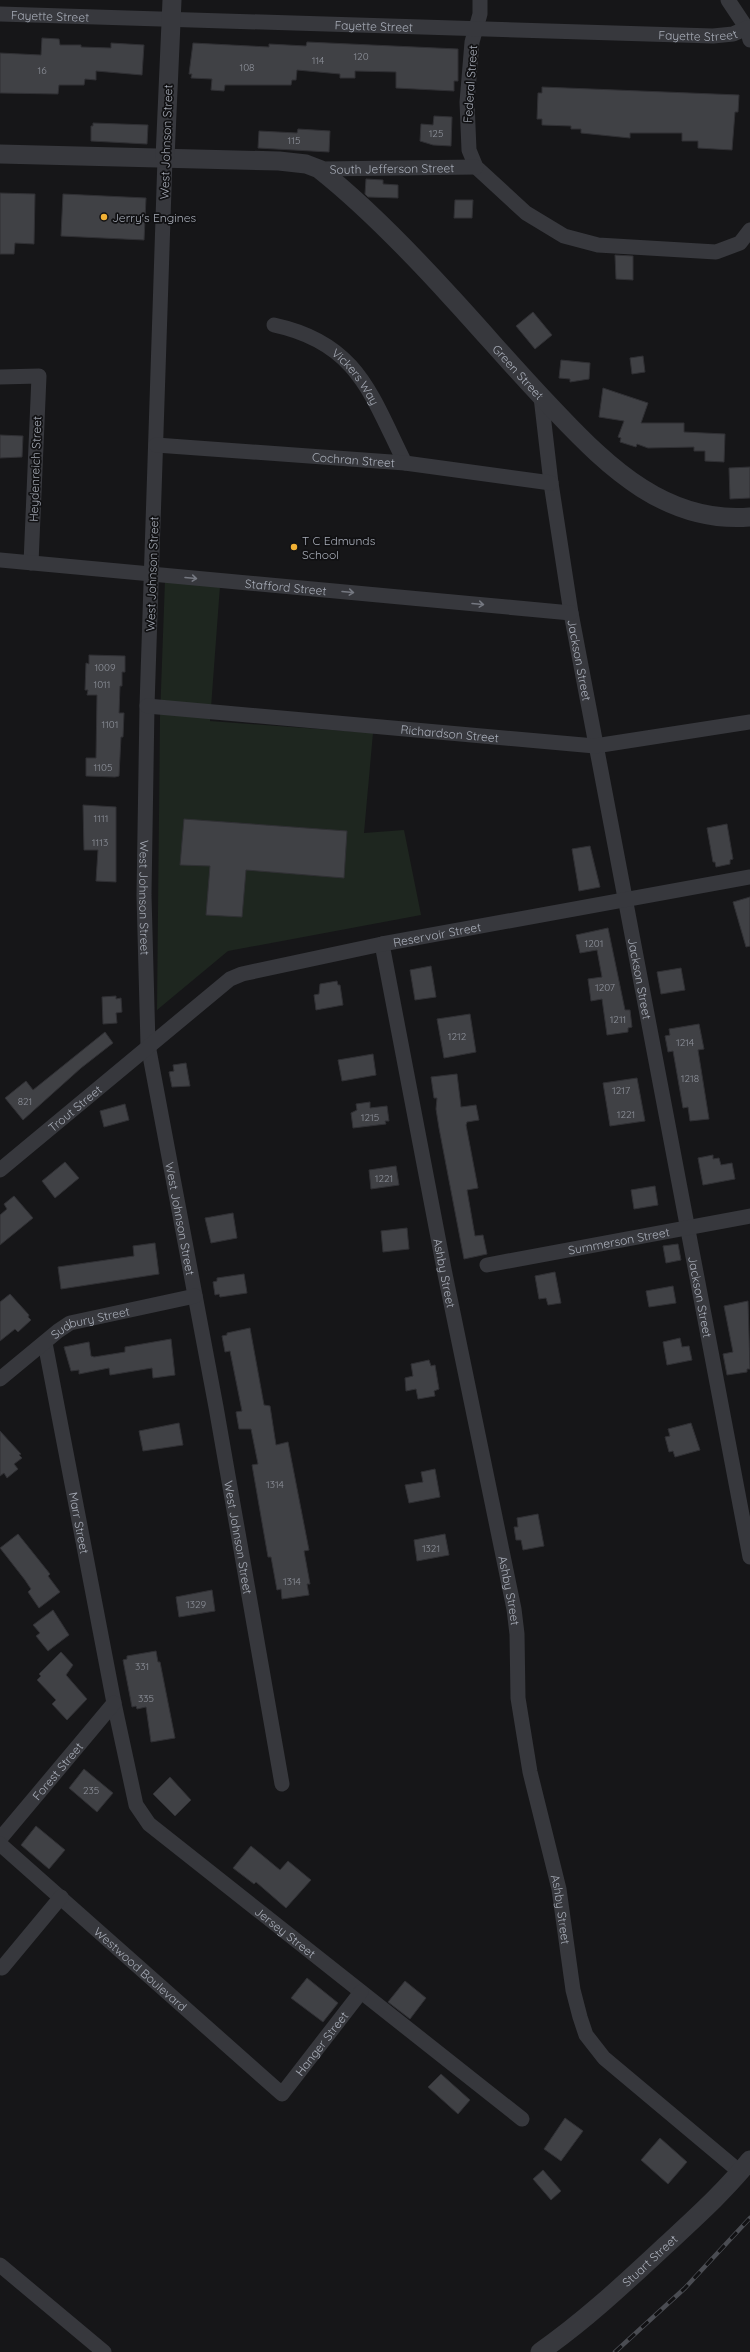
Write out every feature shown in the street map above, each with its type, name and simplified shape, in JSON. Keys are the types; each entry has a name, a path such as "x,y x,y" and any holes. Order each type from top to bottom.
{"street":[{"name":"West Johnson Street","path":"172,0 165,158 147,706 144,895 148,1045 195,1296 282,1784"},
{"name":"Federal Street","path":"476,167 469,150 467,116 472,42 480,14 480,0"},
{"path":"728,0 749,34"},
{"name":"Fayette Street","path":"0,14 717,36 749,34"},
{"name":"South Jefferson Street","path":"0,154 287,162 306,164 319,169 476,167"},
{"path":"476,167 532,217 550,229 580,242 684,251 716,252 740,243 750,230"},
{"name":"Green Street","path":"319,169 355,201 435,279 541,397 599,457 652,496 693,512 719,517 750,517"},
{"name":"Vickers Way","path":"274,325 297,331 319,341 352,367 364,381 405,463"},
{"name":"Heydenreich Street","path":"0,377 39,376 31,563"},
{"name":"Jackson Street","path":"541,397 551,483 571,613 750,1557"},
{"name":"Cochran Street","path":"156,445 405,463 551,483"},
{"name":"Stafford Street","path":"0,560 571,613"},
{"name":"Richardson Street","path":"147,706 595,746 750,722"},
{"name":"Reservoir Street","path":"148,1045 230,979 242,974 382,944 750,877"},
{"name":"Ashby Street","path":"382,944 445,1274 514,1609 521,1728 530,1772 559,1889 573,1990 580,2017 586,2035 604,2058 745,2166"},
{"name":"Trout Street","path":"0,1170 148,1045"},
{"name":"Summerson Street","path":"487,1265 750,1216"},
{"name":"Sudbury Street","path":"0,1379 70,1323 195,1296"},
{"name":"Marr Street","path":"44,1343 114,1703"},
{"name":"Forest Street","path":"0,1839 114,1703"},
{"name":"Jersey Street","path":"114,1703 136,1805 149,1824 522,2119"},
{"name":"Westwood Boulevard","path":"0,1844 282,2094"},
{"path":"2,1968 60,1897"},
{"name":"Hanger Street","path":"282,2094 361,1992"},
{"name":"Stuart Street","path":"540,2352 576,2326 619,2290 706,2208 745,2166"},
{"path":"0,2265 104,2352"}],"shaded area":[{"path":"165,580 220,586 210,721 373,733 364,833 404,830 421,915 228,951 157,1010 160,717"}],"building":[{"path":"42,38 59,39 60,45 81,45 81,47 111,48 111,43 144,45 142,75 96,71 96,80 85,79 84,85 59,85 58,94 0,93 0,53 41,55"},
{"path":"307,42 458,49 458,81 454,81 454,91 396,88 396,72 355,71 355,78 340,78 340,74 297,70 296,80 292,80 291,85 225,85 224,91 211,90 212,79 191,78 192,74 189,74 193,43 269,47 269,44 306,46"},
{"path":"542,87 739,95 738,112 735,112 732,150 698,148 698,141 682,141 682,133 630,133 630,138 581,133 581,129 571,129 571,126 542,125 542,119 537,119 538,93 542,93"},
{"path":"434,116 452,117 451,146 433,145 420,141 421,124 433,125"},
{"path":"93,123 148,125 147,144 91,141 91,126 93,126"},
{"path":"298,129 330,131 329,152 258,148 259,131 297,133"},
{"path":"366,179 383,180 383,184 398,185 398,198 368,197 365,194"},
{"path":"0,193 35,194 34,244 15,243 14,254 0,254"},
{"name":"Jerry's Engines","path":"63,194 146,198 144,240 61,236"},
{"path":"455,200 473,200 472,218 454,218"},
{"path":"615,255 633,256 633,280 616,279"},
{"path":"533,312 552,335 535,349 516,326"},
{"path":"643,356 645,372 632,374 630,358"},
{"path":"561,360 590,363 589,379 570,382 570,379 559,378"},
{"path":"603,388 648,403 641,423 684,423 684,432 725,434 724,462 705,461 705,451 694,451 694,447 648,448 637,444 636,447 620,442 621,438 618,437 624,421 599,417"},
{"path":"0,435 23,436 22,457 0,458"},
{"path":"750,467 750,498 730,499 729,468"},
{"path":"89,655 125,656 125,672 122,672 122,686 120,686 119,713 124,713 123,737 121,737 119,776 115,777 86,776 86,758 96,758 97,695 87,695 88,690 85,690 86,663 89,664"},
{"path":"83,805 116,807 116,882 96,881 98,850 84,850"},
{"path":"184,819 347,831 344,878 246,870 242,917 206,915 210,866 180,865"},
{"path":"727,824 733,859 730,860 730,864 716,867 715,862 713,862 707,828"},
{"path":"590,846 600,887 579,891 572,849"},
{"path":"750,897 750,946 746,947 733,902"},
{"path":"608,928 625,1010 630,1010 632,1027 628,1028 628,1032 607,1035 602,999 591,1001 588,979 602,977 597,950 580,953 576,935"},
{"path":"431,966 436,997 415,1000 410,970"},
{"path":"681,968 685,990 661,994 657,972"},
{"path":"337,981 338,985 340,985 343,1005 316,1010 314,995 319,994 320,984"},
{"path":"116,996 116,999 121,998 122,1012 116,1013 117,1023 103,1024 102,997"},
{"path":"470,1014 476,1052 444,1058 437,1019"},
{"path":"699,1024 704,1049 698,1050 709,1119 690,1121 688,1107 683,1108 673,1051 668,1052 665,1036 670,1035 669,1029"},
{"path":"105,1032 113,1043 81,1068 23,1120 5,1098 26,1081 33,1090"},
{"path":"373,1054 376,1075 342,1081 338,1060"},
{"path":"186,1063 190,1086 172,1087 169,1072 174,1071 173,1065"},
{"path":"457,1074 461,1107 476,1105 479,1120 467,1122 466,1125 478,1188 467,1190 475,1236 483,1235 487,1254 464,1259 439,1128 436,1109 437,1098 434,1098 431,1077"},
{"path":"637,1078 645,1121 610,1126 603,1083"},
{"path":"370,1102 370,1108 387,1106 389,1121 385,1121 386,1124 353,1128 351,1113 357,1110 356,1104"},
{"path":"125,1104 129,1120 104,1127 100,1111"},
{"path":"713,1155 713,1159 719,1158 721,1165 732,1163 735,1179 703,1185 698,1158"},
{"path":"65,1162 79,1178 55,1198 42,1181"},
{"path":"396,1166 399,1185 371,1189 369,1170"},
{"path":"655,1186 658,1205 634,1209 631,1190"},
{"path":"14,1196 33,1218 0,1245 0,1215 7,1209 4,1204"},
{"path":"233,1213 237,1238 211,1243 205,1218"},
{"path":"407,1228 409,1249 383,1252 381,1231"},
{"path":"155,1243 159,1274 61,1289 58,1267 134,1256 133,1246"},
{"path":"678,1244 681,1260 666,1263 663,1246"},
{"path":"555,1272 561,1303 548,1305 546,1298 539,1299 535,1276"},
{"path":"244,1274 247,1293 220,1297 219,1294 215,1295 213,1282 217,1281 217,1278"},
{"path":"673,1286 676,1303 649,1307 646,1291"},
{"path":"10,1294 29,1315 28,1317 31,1320 18,1332 15,1329 0,1341 0,1302"},
{"path":"748,1301 750,1369 747,1369 747,1372 727,1375 723,1354 733,1352 724,1306"},
{"path":"250,1328 264,1405 270,1406 276,1445 288,1442 309,1550 304,1551 310,1584 307,1584 309,1595 282,1599 281,1589 277,1590 271,1557 268,1557 252,1465 258,1464 251,1429 239,1429 236,1412 242,1411 230,1351 225,1352 222,1336 227,1335 227,1333"},
{"path":"680,1338 682,1347 689,1346 692,1360 667,1365 663,1342"},
{"path":"171,1339 175,1375 153,1378 152,1368 110,1375 109,1368 79,1374 79,1370 71,1371 64,1347 89,1342 91,1356 94,1357 125,1352 125,1347"},
{"path":"429,1360 431,1366 435,1365 439,1389 434,1391 435,1396 418,1399 416,1389 406,1391 405,1378 413,1376 411,1364"},
{"path":"179,1423 183,1445 143,1451 139,1431"},
{"path":"691,1423 700,1450 675,1457 673,1451 669,1452 665,1437 670,1436 668,1429"},
{"path":"0,1431 21,1454 19,1455 22,1458 14,1464 18,1469 7,1478 4,1473 0,1476"},
{"path":"435,1469 440,1497 409,1503 405,1485 423,1482 421,1472"},
{"path":"538,1514 544,1546 523,1550 521,1540 516,1540 514,1527 518,1527 517,1518"},
{"path":"18,1534 50,1574 48,1576 60,1592 39,1608 28,1592 31,1589 0,1548"},
{"path":"445,1534 449,1555 417,1561 414,1540"},
{"path":"212,1590 215,1611 179,1617 176,1597"},
{"path":"53,1610 69,1635 48,1651 36,1636 40,1633 33,1625"},
{"path":"156,1651 158,1662 160,1662 175,1738 151,1742 146,1707 137,1709 136,1706 132,1707 123,1660 127,1659 127,1656"},
{"path":"61,1652 73,1665 66,1675 87,1699 67,1720 52,1704 56,1700 37,1680 41,1676 39,1674"},
{"path":"84,1769 113,1793 97,1812 69,1788"},
{"path":"170,1777 191,1800 175,1816 153,1794"},
{"path":"36,1826 65,1850 49,1869 21,1845"},
{"path":"251,1846 280,1870 288,1861 311,1880 286,1908 256,1882 254,1884 233,1868"},
{"path":"307,1978 338,2003 323,2022 291,1998"},
{"path":"405,1981 426,1998 410,2019 388,2002"},
{"path":"441,2074 470,2100 458,2114 428,2087"},
{"path":"565,2118 583,2131 561,2161 544,2149"},
{"path":"660,2138 687,2162 668,2184 641,2160"},
{"path":"543,2170 561,2191 551,2200 533,2179"}],"railway":[{"path":"615,2352 685,2288 750,2218"}],"place":[{"name":"Jerry's Engines","path":"104,217"},
{"name":"T C Edmunds School","path":"294,547"}]}
